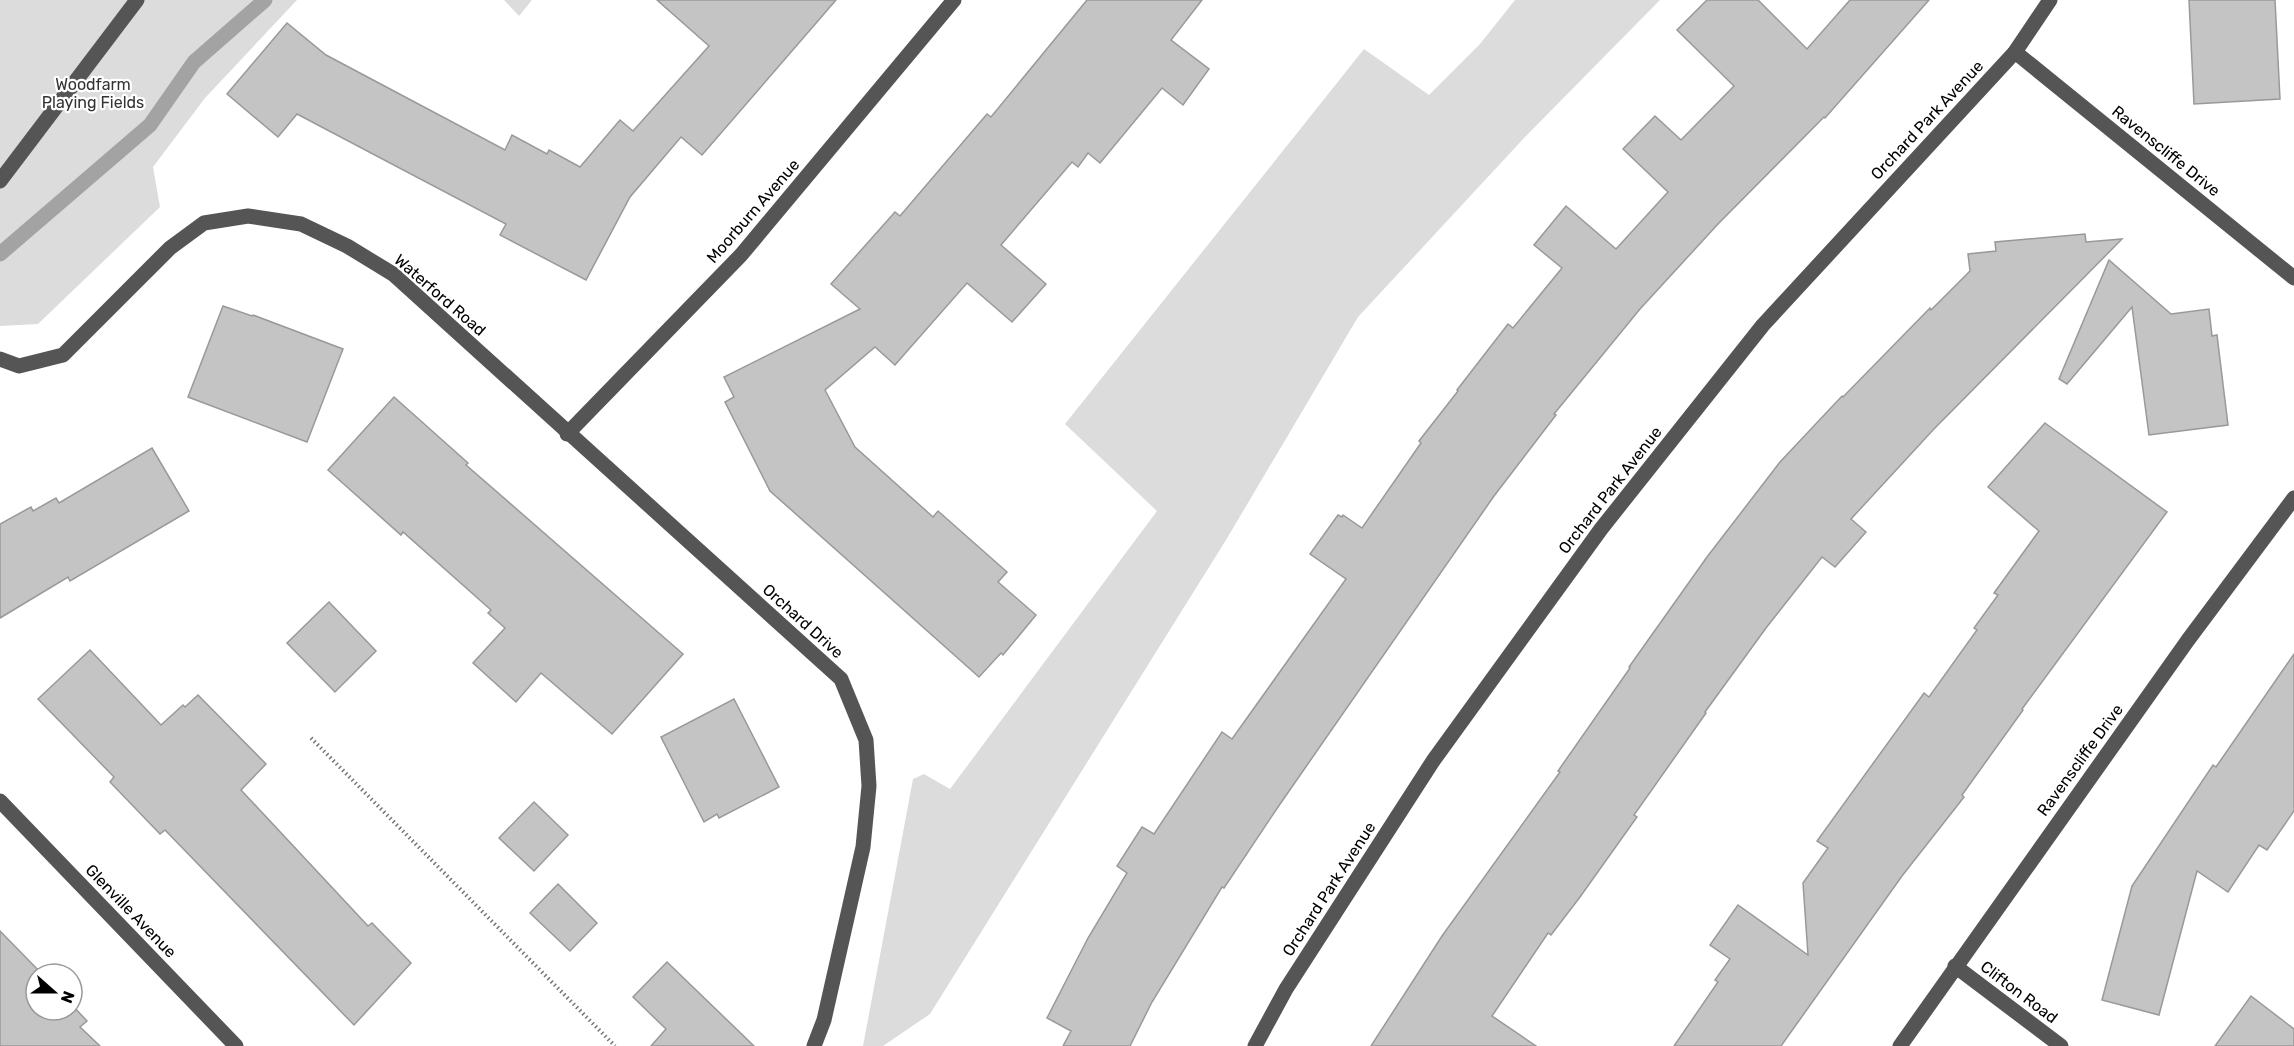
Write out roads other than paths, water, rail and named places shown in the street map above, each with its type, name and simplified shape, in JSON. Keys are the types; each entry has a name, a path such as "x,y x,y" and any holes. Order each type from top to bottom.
{"street":[{"path":"0,181 137,0"},
{"name":"Moorburn Avenue","path":"567,434 741,255 954,0"},
{"name":"Orchard Park Avenue","path":"1255,1046 1286,989 1432,761 1601,529 1763,325 2015,52 2050,0"},
{"name":"Ravenscliffe Drive","path":"2015,52 2294,278"},
{"name":"Waterford Road","path":"0,359 19,366 63,354 170,248 204,223 248,216 301,224 347,246 393,274 567,434"},
{"name":"Orchard Drive","path":"567,434 841,679 866,741 869,786 863,847 824,1020 814,1046"},
{"name":"Ravenscliffe Drive","path":"1900,1046 2188,640 2294,498"},
{"name":"Glenville Avenue","path":"0,801 236,1046"},
{"name":"Clifton Road","path":"1955,966 2061,1046"}],"waterway":[{"path":"0,254 150,125 194,62 265,0"}],"park label":[{"name":"Woodfarm Playing Fields","path":"93,93"}]}
